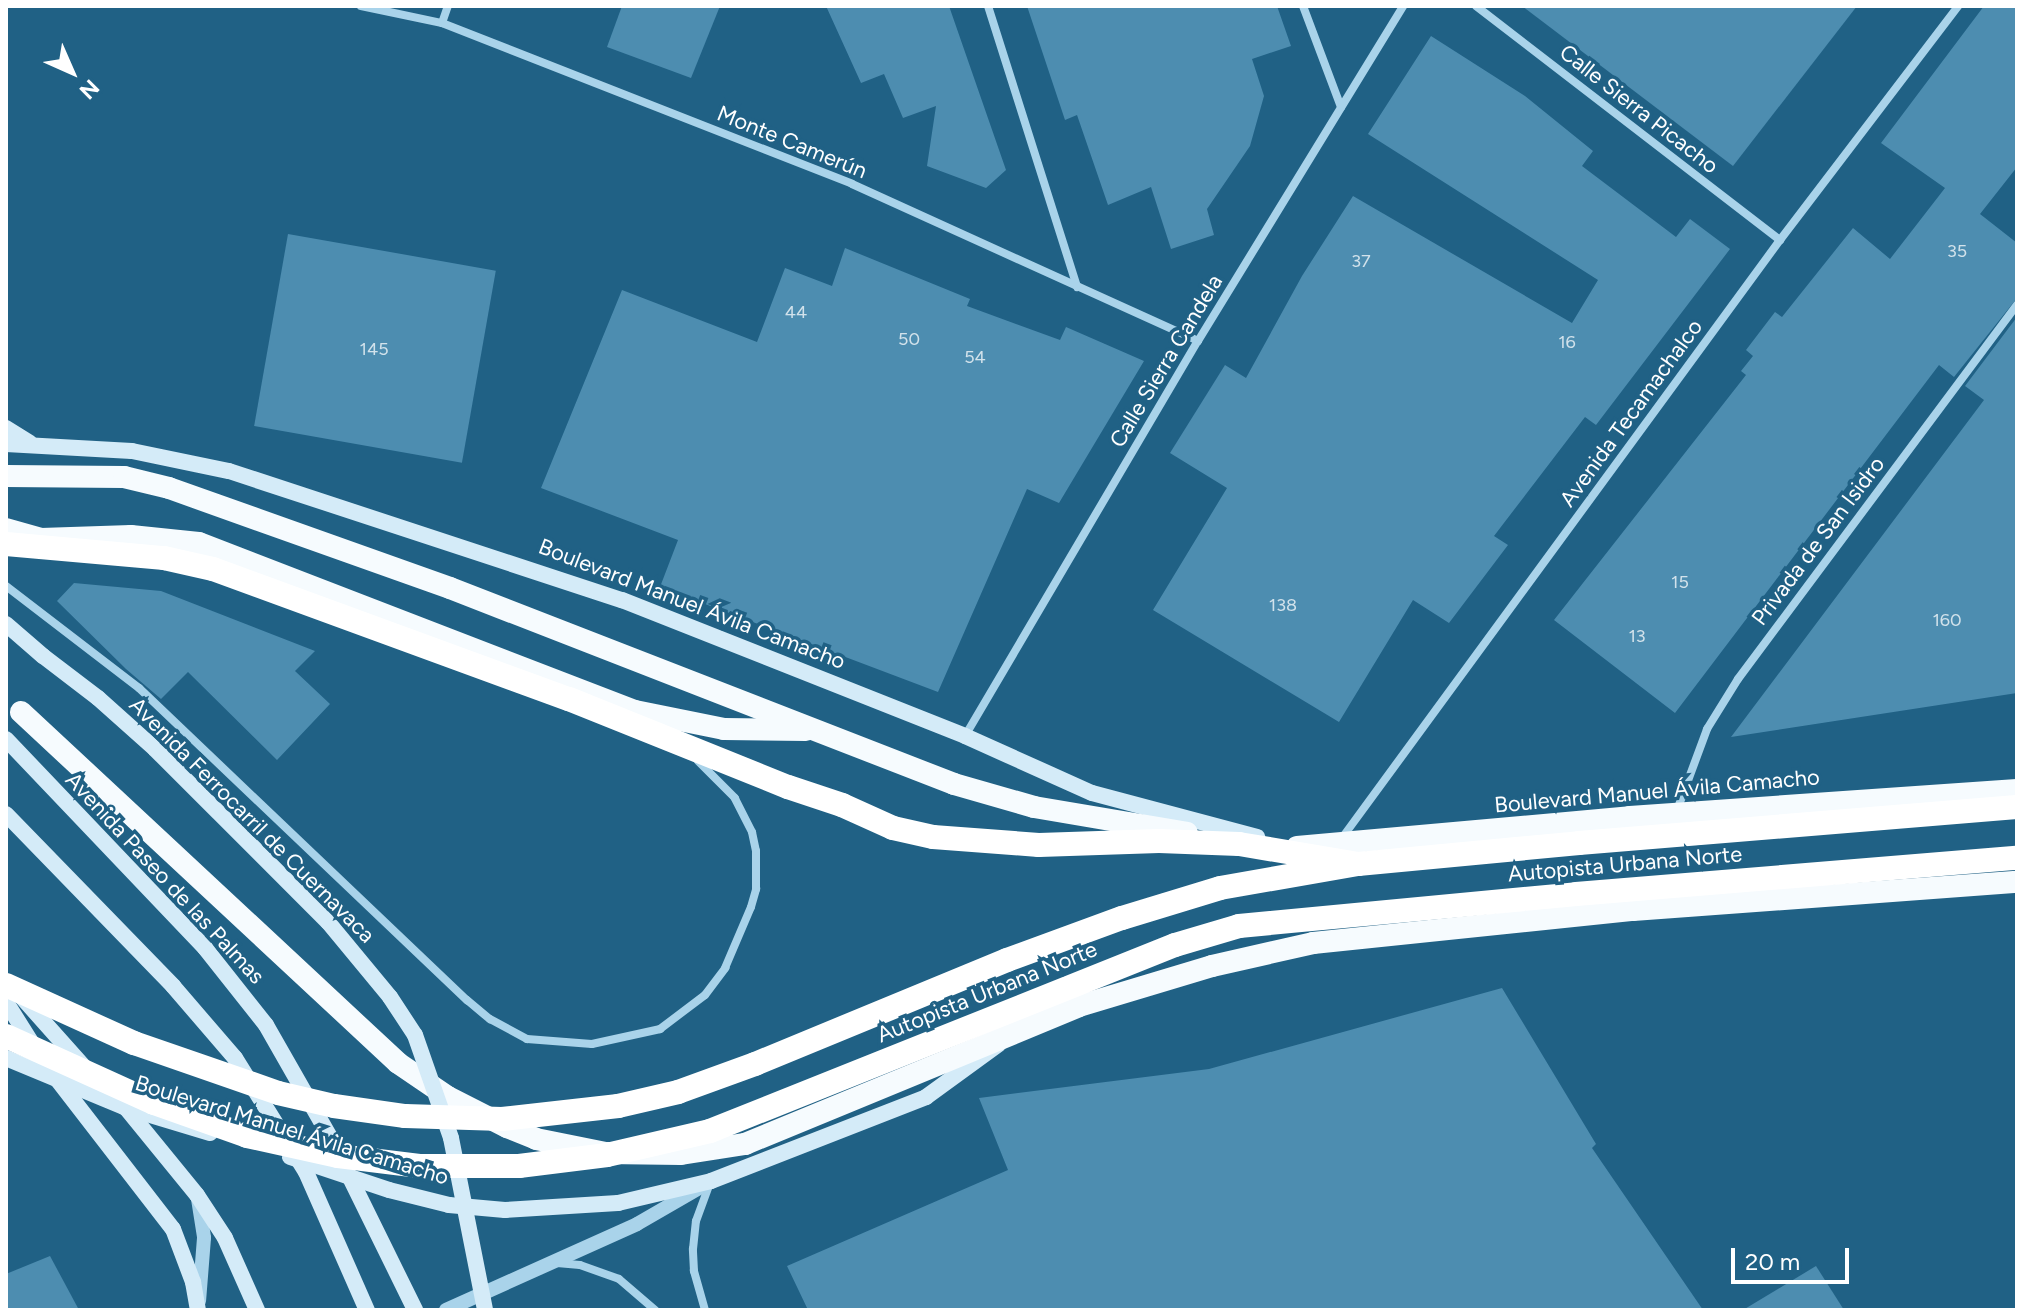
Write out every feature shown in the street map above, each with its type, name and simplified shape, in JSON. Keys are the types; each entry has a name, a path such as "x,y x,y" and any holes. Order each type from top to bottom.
{"highway":[{"name":"Boulevard Manuel Ávila Camacho","path":"6,476 124,477 169,488 450,588 954,784 1034,807 1130,825 1301,848 1675,814 2017,790"},
{"path":"6,529 41,539 131,536 199,543 635,711 724,729 796,728 834,736"},
{"path":"6,544 164,558 213,569 569,699 788,787 842,805 893,828 933,837 1039,845 1159,841 1239,844 1358,864"},
{"name":"Boulevard Manuel Ávila Camacho","path":"21,712 398,1063 448,1097 536,1139 606,1153 657,1155 706,1152 745,1144 1011,1033 1132,988 1313,943 1633,910 2017,882"},
{"name":"Autopista Urbana Norte","path":"6,985 134,1043 278,1093 334,1106 405,1116 502,1119 618,1106 678,1092 1122,918 1220,888 1358,864 2017,807"},
{"name":"Autopista Urbana Norte","path":"6,1036 154,1103 247,1136 338,1156 419,1166 519,1166 607,1155 710,1131 1175,945 1239,926 1329,914 2017,858"}],"main road":[{"path":"6,428 31,444"},
{"name":"Boulevard Manuel Ávila Camacho","path":"6,444 132,451 229,471 622,600 965,736 1092,793 1301,848"},
{"name":"Avenida Ferrocarril de Cuernavaca","path":"8,627 98,698 155,749 328,922 390,997 415,1035 451,1138 485,1310"},
{"name":"Avenida Paseo de las Palmas","path":"6,739 205,948 266,1025 331,1139 415,1310"},
{"path":"6,814 173,986 235,1058 306,1172 367,1310"},
{"path":"6,977 48,1029 124,1107 197,1195 225,1238 257,1310"},
{"path":"6,1002 43,1061 173,1229 193,1282 198,1310"},
{"name":"Boulevard Manuel Ávila Camacho","path":"6,1058 171,1124 256,1145 389,1190 449,1205 505,1210 562,1209 618,1203 711,1181 926,1097 967,1070 1011,1033"}],"street":[{"name":"Monte Camerún","path":"361,6 442,23 852,184 1198,341"},
{"path":"442,23 448,6"},
{"path":"988,6 1077,287"},
{"path":"1303,6 1341,107"},
{"name":"Calle Sierra Candela","path":"965,736 1198,341 1403,6"},
{"name":"Calle Sierra Picacho","path":"1476,6 1780,240"},
{"name":"Avenida Tecamachalco","path":"1337,845 1780,240 1958,6"},
{"name":"Privada de San Isidro","path":"1675,814 1707,729 1738,679 2017,305"},
{"path":"6,586 95,651 235,777 490,1019 527,1039 592,1044 627,1039 660,1029 684,1014 711,986 740,940 756,889 758,870 752,832 723,782 635,711"},
{"path":"446,1310 637,1224 711,1181"},
{"path":"705,1310 694,1271 693,1249 696,1221 711,1181"},
{"path":"197,1195 204,1238 198,1310"},
{"path":"549,1262 598,1270 619,1279 655,1310"}],"building":[{"path":"622,6 720,6 691,78 607,47"},
{"path":"826,6 949,6 1006,170 986,188 927,166 936,106 903,118 884,74 861,83"},
{"path":"1027,6 1277,6 1291,46 1252,59 1264,96 1250,146 1207,209 1214,235 1171,249 1151,187 1108,205 1077,115 1065,120"},
{"path":"1522,6 1857,6 1733,166"},
{"path":"1984,6 2017,6 2017,167 1980,214 2017,243 2017,298 1954,377 1939,365 1675,713 1554,620 1746,375 1741,371 1753,356 1746,350 1775,312 1782,317 1853,228 1890,259 1945,188 1881,143"},
{"path":"1431,36 1525,96 1593,151 1582,166 1676,237 1690,219 1730,249 1596,425 1585,417 1494,536 1508,545 1449,623 1413,600 1339,722 1153,610 1227,488 1170,453 1225,365 1246,378 1302,276 1353,196 1572,323 1598,280 1368,134"},
{"path":"288,234 496,271 462,463 254,426"},
{"path":"845,248 970,299 967,306 1060,340 1066,327 1144,361 1059,503 1027,489 938,692 660,587 678,540 541,488 622,290 757,342 785,268 832,286"},
{"path":"2017,317 2017,693 1731,737 1984,400 1965,386"},
{"path":"74,583 161,591 315,651 295,671 330,704 277,760 188,672 161,699 126,669 57,601"},
{"path":"1502,988 1596,1144 1592,1148 1703,1310 808,1310 787,1266 1008,1170 979,1098 1209,1069"},
{"path":"50,1256 79,1310 6,1310 6,1274"},
{"path":"1816,1266 1844,1310 1743,1310"}]}
